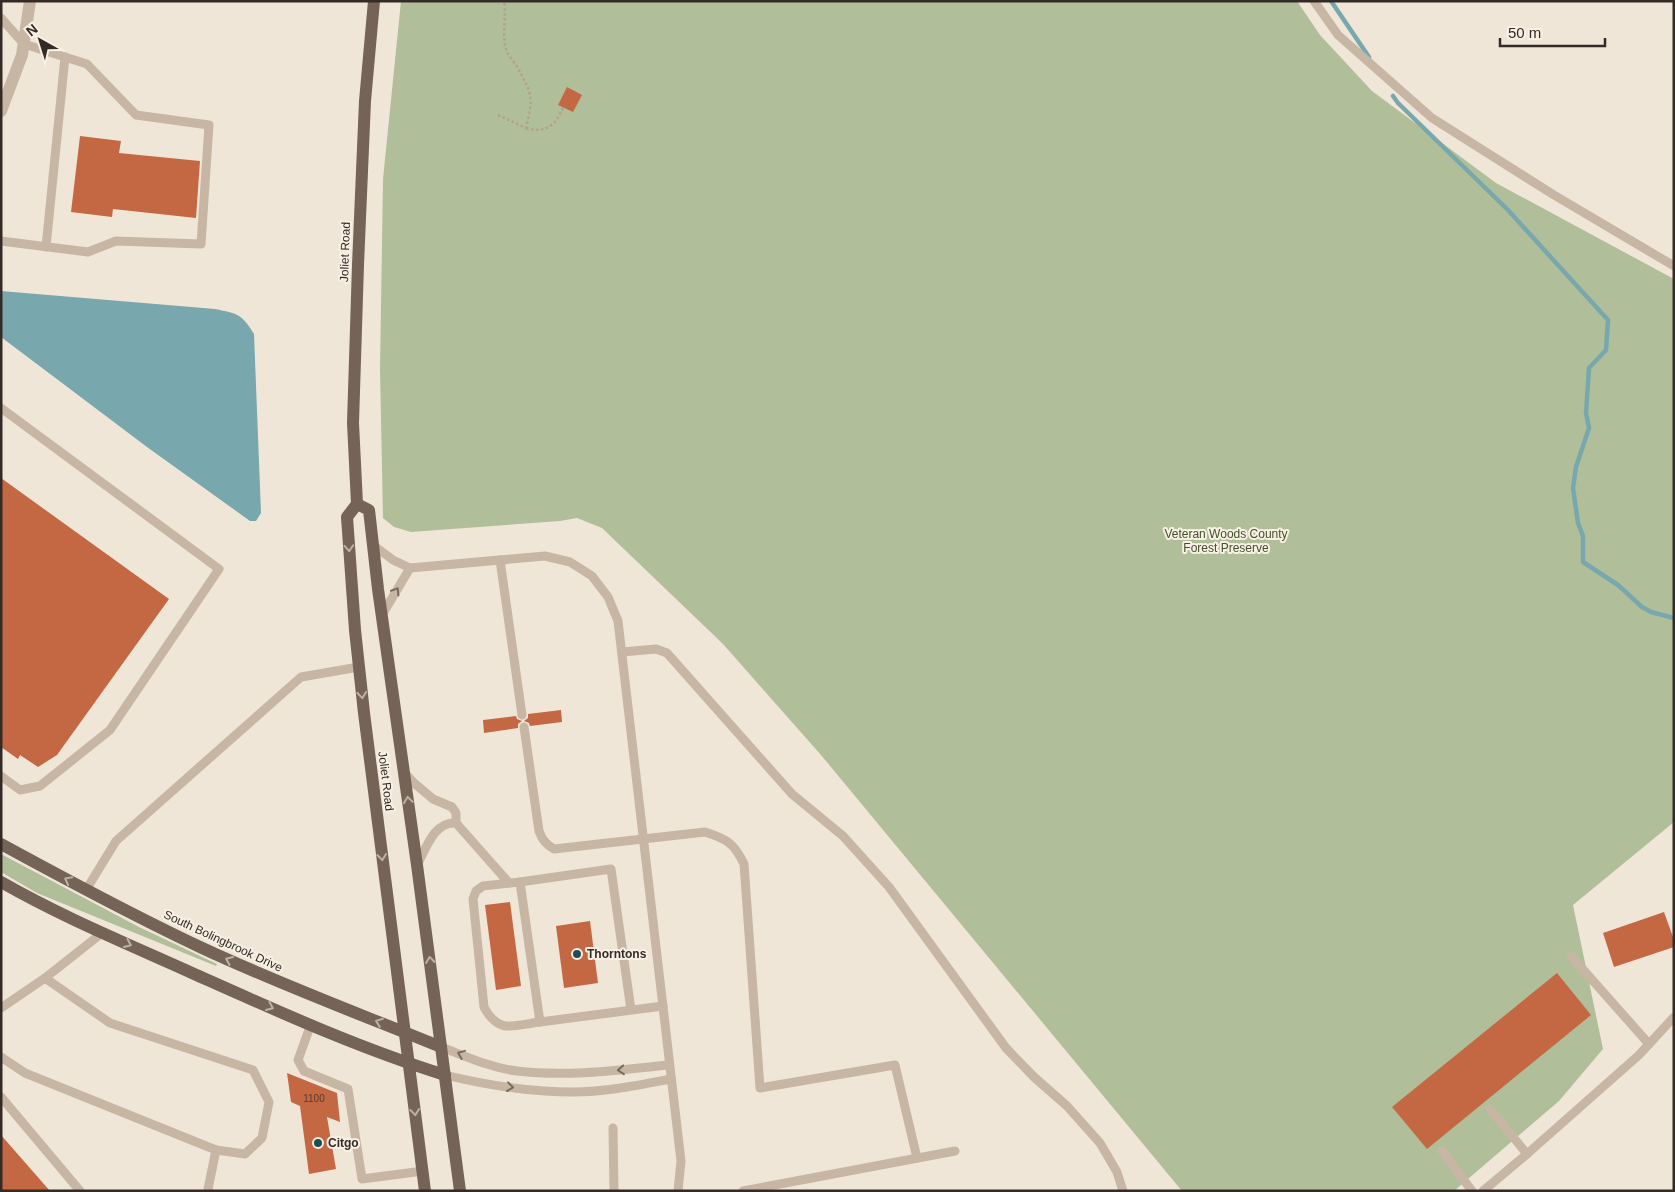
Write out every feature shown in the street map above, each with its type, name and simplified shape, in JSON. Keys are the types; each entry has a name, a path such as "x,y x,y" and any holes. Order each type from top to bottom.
{"main road":[{"name":"Joliet Road","path":"374,1 365,101 358,265 353,423 357,504 347,517 359,667 425,1191"},
{"name":"Joliet Road","path":"357,504 369,510 418,865 460,1191"},
{"name":"South Bolingbrook Drive","path":"1,844 86,890 227,959 347,1010 441,1046"},
{"path":"1,882 36,902 102,933 311,1024 409,1064 445,1075"}],"street":[{"path":"1,111 22,55 30,1"}],"lane":[{"path":"1314,1 1338,35 1432,118 1554,195 1674,266"},
{"path":"1,18 24,44 86,64 136,115 209,125 201,244 116,240 88,252 1,241"},
{"path":"46,247 65,57"},
{"path":"1,408 219,568 110,730 40,786 20,790 1,776"},
{"path":"373,545 393,560 410,568 545,556 570,562 592,576 608,597 618,621 622,652 680,1161 678,1191"},
{"path":"500,560 522,715"},
{"path":"382,615 410,568"},
{"path":"622,652 656,649 668,653 792,794 843,836 889,887 1006,1048 1034,1078 1067,1106 1100,1142 1116,1172 1123,1191"},
{"path":"86,890 116,841 301,677 359,667"},
{"path":"524,727 539,831 541,838 554,849 705,832 724,839 737,849 744,864 760,1088 895,1065 917,1158"},
{"path":"404,772 433,799 452,808 456,814 456,823"},
{"path":"418,865 436,831 448,822 456,823 509,883"},
{"path":"631,1010 611,869 483,886 476,891 473,898 484,1006 494,1021 502,1026 540,1022 663,1006"},
{"path":"520,882 540,1022"},
{"path":"1,1008 45,978 102,933"},
{"path":"1571,956 1649,1044"},
{"path":"1,1057 25,1073 216,1150 245,1154 262,1138 269,1102 254,1070 110,1023 45,978"},
{"path":"1483,1191 1639,1056 1674,1017"},
{"path":"311,1024 298,1060 304,1071 348,1090 362,1179 423,1171"},
{"path":"441,1046 473,1059 516,1071 590,1073 669,1065"},
{"path":"445,1075 477,1083 574,1092 633,1086 671,1079"},
{"path":"1,1097 80,1191"},
{"path":"1490,1109 1527,1154"},
{"path":"613,1128 614,1191"},
{"path":"209,1191 216,1150"},
{"path":"743,1191 955,1151"},
{"path":"1442,1151 1472,1191"}],"path":[{"path":"504,1 506,10 504,30 508,52 531,96 531,108 526,128"},
{"path":"498,115 526,128 541,131 558,118 563,107"}],"green space":[{"name":"Veteran Woods County Forest Preserve","path":"401,1 1297,1 1320,35 1372,91 1496,183 1674,279 1674,822 1573,905 1603,1049 1559,1101 1454,1191 1182,1191 821,755 723,644 602,528 577,518 560,521 411,532 394,527 383,518 380,369 383,179"},
{"path":"1,854 139,927 217,964 216,966 37,893 1,872"}],"water":[{"path":"1,291 215,309 242,318 254,334 261,513 256,521 250,521 147,447 1,337"}],"building":[{"path":"567,87 582,95 573,112 558,105"},
{"path":"80,136 121,141 119,153 200,161 196,218 113,209 112,217 71,212"},
{"path":"1,478 169,599 57,755 38,767 20,755 18,759 1,747"},
{"path":"561,710 562,722 530,726 529,723 524,721 528,718 528,714"},
{"path":"516,716 517,719 522,721 518,724 518,728 484,733 483,720"},
{"path":"510,902 521,986 496,990 485,905"},
{"path":"1664,912 1674,940 1674,947 1614,967 1603,933"},
{"name":"Thorntons","path":"590,921 598,983 564,988 556,926"},
{"path":"1557,973 1591,1015 1427,1149 1392,1107"},
{"path":"287,1073 337,1093 340,1122 327,1117 336,1169 309,1174 300,1106 291,1102"},
{"path":"1,1135 50,1191 1,1191"}],"waterway":[{"path":"1331,1 1369,57"},
{"path":"1393,96 1507,209 1608,320 1606,350 1589,368 1586,413 1589,428 1576,467 1573,488 1578,523 1583,536 1583,562 1618,585 1642,607 1651,612 1674,618"}],"place":[{"name":"Thorntons","path":"577,954"},
{"name":"Citgo","path":"318,1143"}]}
